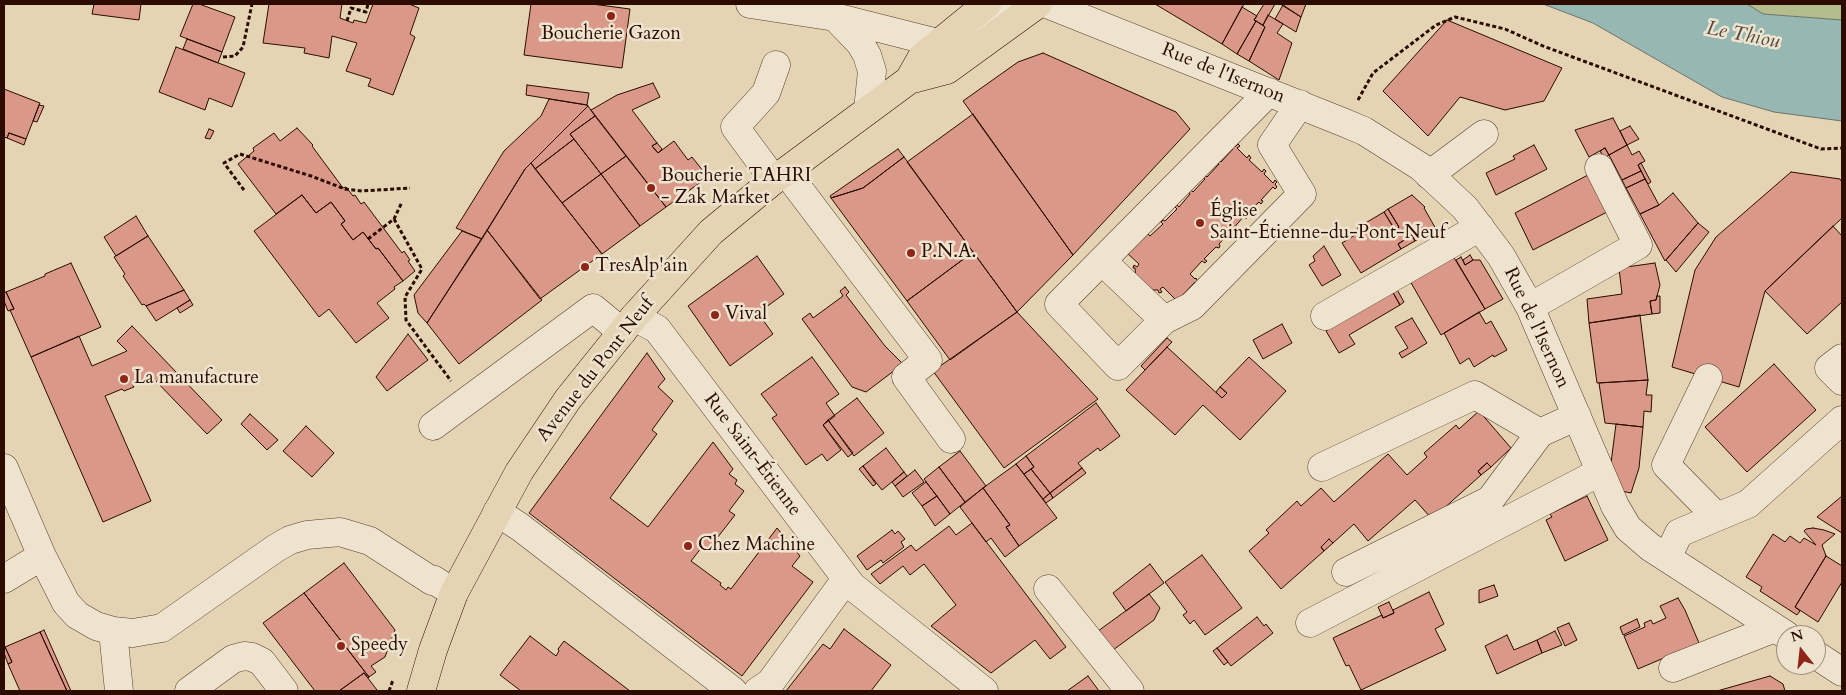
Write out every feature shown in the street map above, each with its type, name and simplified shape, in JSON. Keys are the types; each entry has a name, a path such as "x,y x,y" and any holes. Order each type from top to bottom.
{"main road":[{"name":"Avenue du Pont Neuf","path":"909,80 922,57 987,4"},
{"name":"Avenue du Pont Neuf","path":"421,691 433,650 454,593 519,472 568,399 628,324 711,232 780,176 909,80 947,70 1037,4"}],"street":[{"path":"750,4 835,17 938,43"},
{"name":"Avenue du Pont Neuf","path":"938,43 1037,4"},
{"name":"Rue de l'Isernon","path":"1047,4 1345,122 1364,131 1421,167 1465,208 1501,256 1530,307 1615,506 1628,528 1650,548 1776,628"},
{"path":"1103,4 1119,32"},
{"path":"835,17 860,43 867,55 872,71 868,110"},
{"path":"776,65 766,93 736,127 780,176 928,360 906,377 951,439"},
{"path":"1269,92 1059,304 1118,366 1164,320 1192,306 1302,194 1272,144 1300,104"},
{"path":"1429,175 1484,134"},
{"path":"1530,307 1638,245 1599,168"},
{"path":"1325,316 1480,227"},
{"path":"1102,261 1164,320"},
{"name":"Rue Saint-Étienne","path":"466,402 593,308 628,324 656,329 852,586 984,691"},
{"path":"1842,358 1829,368 1842,381"},
{"path":"1708,378 1666,465 1717,517"},
{"path":"1322,467 1475,395 1540,433"},
{"path":"433,426 466,402"},
{"path":"1346,572 1490,500 1540,433 1577,416"},
{"path":"1667,558 1680,533 1748,504 1842,420"},
{"path":"4,468 42,556 66,604 77,616 96,626 113,631 133,633 162,628 276,548 290,540 307,535 340,532 370,541 454,593"},
{"path":"1310,623 1600,472"},
{"path":"497,512 520,527 733,691"},
{"path":"4,580 42,556"},
{"path":"758,691 770,683 846,579"},
{"path":"1048,589 1130,691"},
{"path":"113,631 119,691"},
{"path":"1674,668 1776,632"},
{"path":"189,691 233,659 244,656 252,657 262,662 284,691"},
{"path":"1826,661 1842,672"}],"path":[{"path":"224,57 235,56 243,47 252,4"},
{"path":"347,21 351,8 366,12 368,4"},
{"path":"1345,122 1373,73 1436,25 1455,17 1505,30 1543,46 1821,149 1842,148"},
{"path":"244,190 224,163 240,154 311,176 345,189 362,191 410,188"},
{"path":"368,239 394,219 402,202"},
{"path":"394,219 422,269 405,297 406,320 466,402"}],"green space":[{"path":"1747,4 1842,4 1842,20 1763,14"}],"water":[{"name":"Le Thiou","path":"1543,4 1747,4 1763,14 1842,20 1842,121 1774,112 1722,97 1593,23"}],"building":[{"path":"94,4 141,4 139,20 92,14"},
{"path":"193,4 199,4 235,17 222,52 180,36"},
{"path":"269,4 342,4 340,18 353,23 354,20 366,23 373,4 409,4 419,8 410,34 415,37 393,95 368,86 371,79 346,71 357,43 332,36 329,58 304,53 305,48 263,43"},
{"path":"531,4 592,4 630,9 622,68 524,55"},
{"path":"1155,4 1244,4 1222,44"},
{"path":"1264,4 1275,4 1263,25 1254,20"},
{"path":"1280,4 1306,4 1301,17"},
{"path":"1283,5 1301,17 1296,32 1275,19"},
{"path":"1242,7 1257,16 1237,54 1222,44"},
{"path":"1268,15 1283,24 1277,33 1292,43 1279,80 1249,61 1265,27 1263,25"},
{"path":"1447,20 1562,68 1544,101 1505,110 1460,97 1428,136 1383,91"},
{"path":"1256,21 1265,27 1249,61 1237,54"},
{"path":"187,39 222,52 218,63 183,49"},
{"path":"176,47 245,73 232,107 209,98 205,110 159,92"},
{"path":"1043,53 1176,112 1190,129 1073,255 963,101 1018,62"},
{"path":"653,83 660,97 632,110 657,143 652,146 658,153 674,141 688,160 692,157 708,177 666,207 591,110 617,95"},
{"path":"527,85 589,93 587,105 526,95"},
{"path":"4,89 40,103 26,139 9,133 7,138 4,137"},
{"path":"549,99 588,106 525,169 482,239 456,228 504,151 541,116"},
{"path":"39,105 44,106 37,122 33,121"},
{"path":"588,106 595,116 570,134 574,139 535,169 531,163"},
{"path":"973,114 1073,255 1017,312 907,162"},
{"path":"595,116 626,156 601,174 570,134"},
{"path":"1613,118 1627,145 1609,155 1605,148 1589,157 1575,130"},
{"path":"1630,126 1639,139 1627,145 1620,131"},
{"path":"297,128 313,145 343,188 346,187 353,196 355,195 361,204 364,202 402,253 404,251 415,271 403,281 378,248 376,249 363,232 353,240 341,224 345,221 331,202 316,213 302,195 276,214 238,164 254,151 253,148 274,133 280,141"},
{"path":"209,129 214,131 210,139 205,138"},
{"path":"9,133 26,139 24,145 7,138"},
{"path":"574,139 601,174 562,203 535,169"},
{"path":"657,143 662,149 658,153 652,146"},
{"name":"Église Saint-Étienne-du-Pont-Neuf","path":"1238,144 1240,146 1237,148 1247,158 1249,155 1251,158 1249,160 1262,172 1264,169 1266,171 1264,174 1273,183 1275,180 1277,182 1275,184 1277,187 1275,189 1273,187 1261,200 1263,201 1261,204 1259,202 1246,214 1248,217 1246,219 1244,216 1232,230 1235,232 1232,234 1230,232 1219,244 1219,248 1216,247 1204,259 1207,261 1205,263 1202,261 1190,274 1198,282 1197,284 1195,282 1179,299 1175,299 1163,287 1160,289 1162,292 1159,293 1158,290 1148,290 1136,280 1135,268 1133,268 1134,265 1137,267 1139,264 1127,253 1146,232 1150,236 1163,224 1161,222 1165,221 1177,209 1175,207 1177,205 1179,207 1190,194 1189,192 1191,190 1193,192 1205,179 1203,177 1205,175 1207,177 1219,164 1217,162 1219,160 1221,162 1233,149 1231,148"},
{"path":"1534,145 1547,169 1496,195 1486,173 1515,159 1513,156"},
{"path":"1627,145 1632,155 1639,151 1645,161 1638,165 1641,171 1622,180 1609,155"},
{"path":"1605,148 1609,155 1604,158 1600,151"},
{"path":"898,149 904,157 863,188 831,198 830,196"},
{"path":"626,156 666,207 640,226 601,174"},
{"path":"904,157 973,252 907,301 831,198 863,188"},
{"path":"531,163 602,254 540,299 487,230 525,169"},
{"path":"1641,163 1651,182 1648,184 1638,165"},
{"path":"1641,171 1645,179 1626,188 1622,180"},
{"path":"1791,172 1840,179 1842,182 1842,218 1765,291 1739,387 1672,367 1695,270 1716,237"},
{"path":"601,174 640,226 602,254 562,203"},
{"path":"1588,175 1607,212 1533,250 1515,213"},
{"path":"1645,179 1659,205 1640,214 1626,188"},
{"path":"1673,193 1698,223 1665,261 1640,214 1659,205"},
{"path":"302,195 316,213 331,202 345,221 341,224 353,240 363,232 376,249 378,248 403,281 377,303 389,318 356,343 329,309 319,317 254,231"},
{"path":"1412,195 1425,207 1436,229 1415,241 1412,235 1398,244 1401,249 1361,273 1342,243 1360,232 1357,228 1384,212 1395,230 1399,227 1388,209"},
{"path":"1388,209 1399,227 1395,230 1384,212"},
{"path":"136,216 148,236 116,256 104,237"},
{"path":"1698,223 1709,232 1676,272 1666,260"},
{"path":"1833,226 1842,236 1842,302 1807,334 1765,291"},
{"path":"487,230 542,300 459,364 427,323"},
{"path":"462,231 482,239 427,323 418,313 414,295"},
{"path":"1412,235 1415,241 1401,249 1398,244"},
{"path":"148,236 184,290 146,306 142,305 123,276 125,274 114,257"},
{"path":"1324,246 1341,275 1322,286 1309,265 1315,261 1313,256"},
{"path":"973,252 1017,312 950,360 907,301"},
{"path":"1470,255 1473,260 1465,265 1463,260"},
{"path":"757,256 784,294 758,313 773,334 730,366 688,306"},
{"path":"1453,256 1485,309 1441,335 1410,281"},
{"path":"1461,257 1465,265 1473,260 1480,260 1503,299 1485,309 1456,260"},
{"path":"71,263 101,327 31,357 10,310 14,309 6,292"},
{"path":"1655,263 1660,285 1656,300 1650,301 1652,314 1589,323 1587,299 1622,294 1619,268"},
{"path":"1395,286 1404,302 1400,305 1391,289"},
{"path":"845,287 849,292 846,295 885,346 903,364 866,392 852,387 802,319 810,313 813,318 843,296 840,291"},
{"path":"1391,289 1400,305 1349,335 1355,344 1339,353 1326,331"},
{"path":"184,290 190,300 156,321 146,306"},
{"path":"6,292 14,309 8,311 4,301 4,293"},
{"path":"1657,296 1660,296 1660,313 1652,314 1650,301 1656,300"},
{"path":"190,300 193,305 180,313 177,308"},
{"path":"1017,312 1098,399 1004,468 933,371"},
{"path":"1479,312 1486,324 1491,321 1507,350 1494,357 1493,355 1474,367 1469,358 1460,364 1444,333"},
{"path":"1640,315 1648,380 1597,383 1589,323"},
{"path":"1412,318 1427,343 1402,358 1399,353 1408,348 1395,327"},
{"path":"1282,324 1292,343 1263,359 1253,340"},
{"path":"132,326 222,420 207,434 151,376 132,384 134,387 124,391 122,389 105,396 151,501 103,522 31,357 79,336 92,366 127,351 117,341"},
{"path":"408,334 428,360 387,391 376,377"},
{"path":"1167,338 1172,342 1145,370 1141,366"},
{"path":"1167,347 1222,398 1227,393 1220,387 1249,357 1286,391 1240,440 1203,405 1175,435 1126,390"},
{"path":"647,353 665,379 658,387 673,401 652,430 657,434 610,498 648,527 713,442 733,469 729,474 737,480 735,484 744,491 729,511 735,515 707,551 702,547 691,561 721,583 720,585 726,590 728,587 731,589 777,528 800,556 792,566 813,582 742,676 529,513"},
{"path":"812,357 839,394 826,403 835,416 823,425 841,450 827,461 822,454 806,465 772,418 777,415 761,394"},
{"path":"1774,364 1816,410 1747,472 1705,427"},
{"path":"1648,380 1646,395 1652,395 1651,412 1644,411 1643,427 1605,423 1599,383"},
{"path":"1220,387 1227,393 1222,398 1216,392"},
{"path":"857,398 884,433 854,456 828,420"},
{"path":"1096,403 1120,436 1100,451 1098,448 1078,463 1082,468 1050,493 1031,469 1034,467 1026,456"},
{"path":"1479,411 1511,448 1491,467 1487,463 1478,471 1481,475 1432,519 1415,500 1368,541 1354,524 1333,543 1329,539 1321,547 1324,551 1281,589 1249,551 1269,533 1266,530 1297,501 1301,506 1321,488 1334,502 1388,454 1407,475 1427,457 1424,453 1456,425 1459,429"},
{"path":"250,414 278,440 267,450 241,424"},
{"path":"828,420 853,453 848,457 823,425"},
{"path":"1616,424 1643,427 1639,468 1631,493 1621,491 1611,463"},
{"path":"306,426 334,453 312,477 283,451"},
{"path":"886,448 904,472 882,490 863,466"},
{"path":"960,451 986,486 965,502 939,467"},
{"path":"1026,456 1034,467 1024,474 1016,464"},
{"path":"1487,463 1491,467 1481,475 1478,471"},
{"path":"1016,464 1057,518 1019,546 1006,527 1010,525 983,488"},
{"path":"863,466 876,484 873,486 859,469"},
{"path":"939,467 965,502 950,514 924,479"},
{"path":"1082,468 1086,473 1053,498 1050,493"},
{"path":"1031,469 1050,493 1043,499 1024,474"},
{"path":"915,470 924,482 903,497 895,486"},
{"path":"904,472 907,476 895,486 892,482"},
{"path":"926,482 937,496 922,506 912,493"},
{"path":"983,488 1010,525 1006,527 1019,546 1005,557 991,538 986,542 960,507"},
{"path":"1050,493 1053,498 1046,503 1043,499"},
{"path":"937,496 950,514 935,526 922,506"},
{"path":"1587,496 1608,540 1565,561 1546,520 1552,517 1550,514"},
{"path":"1842,496 1842,533 1817,517"},
{"path":"972,523 1066,647 1050,659 1035,640 991,673 931,626 956,605 924,564 910,575 903,566 880,584 871,574 911,545 916,551 949,526 956,535"},
{"path":"1813,528 1835,534 1822,545 1826,556 1795,607 1800,611 1797,615 1760,591 1762,587 1746,577 1773,534 1785,542 1790,536 1800,543 1804,538 1816,545 1804,531"},
{"path":"892,530 895,534 898,531 905,539 901,542 904,547 883,563 881,560 867,570 857,556"},
{"path":"1329,539 1333,543 1324,551 1321,547"},
{"path":"1202,555 1242,608 1205,635 1194,620 1190,624 1183,615 1187,612 1165,582"},
{"path":"1826,556 1842,566 1842,582 1818,622 1795,607"},
{"path":"344,563 395,630 385,657 371,666 376,672 369,677 304,593"},
{"path":"1150,564 1164,583 1126,611 1113,593"},
{"path":"1494,585 1498,596 1479,603 1479,590"},
{"path":"1429,592 1444,624 1435,629 1446,650 1361,690 1349,665 1346,666 1333,638 1382,615 1383,618 1394,613 1393,610"},
{"path":"304,593 368,678 364,673 339,691 315,691 263,623"},
{"path":"1149,594 1160,608 1154,620 1113,650 1098,631"},
{"path":"1678,598 1699,643 1638,669 1624,636 1645,627 1644,623 1651,620 1653,624 1666,618 1660,606"},
{"path":"1389,602 1394,613 1383,618 1378,607"},
{"path":"1257,617 1273,633 1231,666 1217,648"},
{"path":"1637,619 1640,627 1623,635 1620,627"},
{"path":"1569,623 1577,640 1565,646 1557,628"},
{"path":"844,629 891,665 871,691 786,691 823,644 830,649"},
{"path":"44,630 71,691 67,691 40,632"},
{"path":"1555,631 1562,645 1542,653 1537,640"},
{"path":"40,632 67,691 20,691 8,664 12,662 5,647"},
{"path":"1507,635 1514,650 1537,640 1542,653 1497,674 1485,646"},
{"path":"530,636 556,656 559,651 558,649 564,641 630,691 521,691 500,675"},
{"path":"5,647 12,662 8,664 4,653"},
{"path":"1217,648 1228,662 1224,665 1213,651"},
{"path":"364,673 377,690 339,691"},
{"path":"1088,676 1099,691 1067,691"},
{"path":"1770,676 1783,684 1785,691 1717,691"}],"place":[{"name":"Boucherie Gazon","path":"611,16"},
{"name":"Boucherie TAHRI - Zak Market","path":"651,188"},
{"name":"Église Saint-Étienne-du-Pont-Neuf","path":"1200,223"},
{"name":"P.N.A.","path":"911,253"},
{"name":"TresAlp'ain","path":"585,267"},
{"name":"Vival","path":"715,315"},
{"name":"La manufacture","path":"124,379"},
{"name":"Chez Machine","path":"688,546"},
{"name":"Speedy","path":"341,646"}]}
